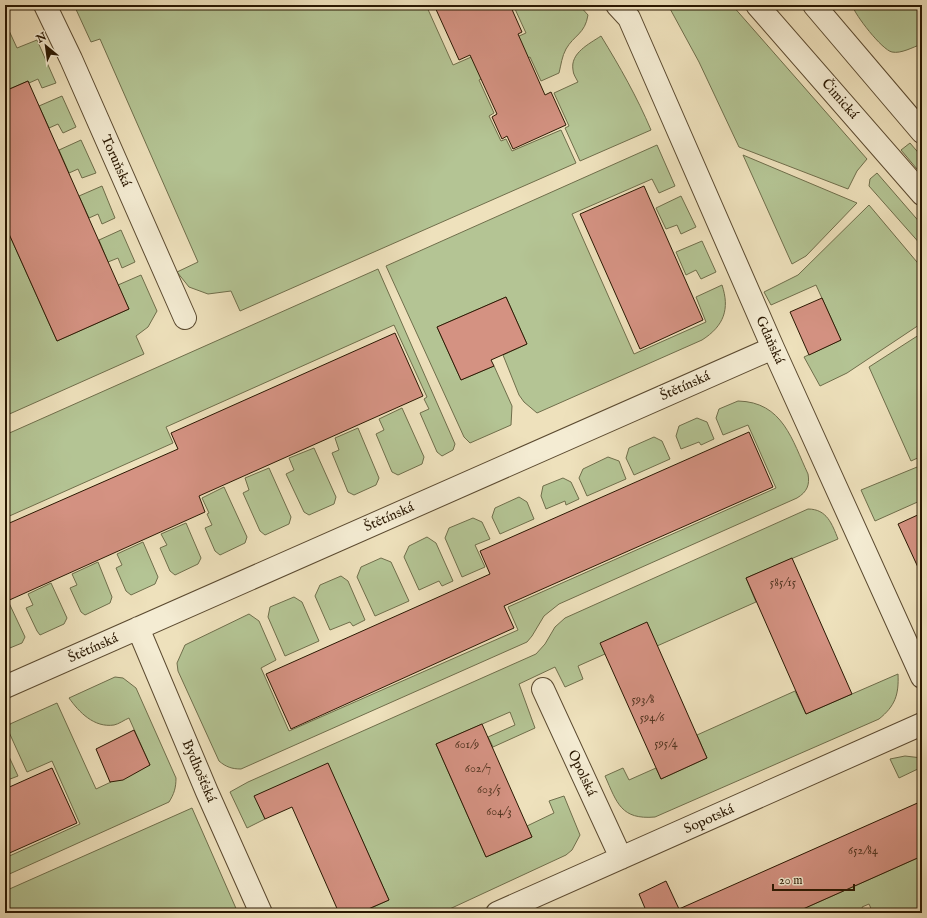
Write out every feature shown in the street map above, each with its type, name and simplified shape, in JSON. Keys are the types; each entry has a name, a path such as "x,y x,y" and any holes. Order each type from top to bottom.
{"street":[{"name":"Toruňská","path":"45,5 71,59 185,318"},
{"name":"Gdaňská","path":"618,5 628,18 773,348 922,677"},
{"path":"814,5 922,132"},
{"name":"Čimická","path":"768,9 922,194"},
{"name":"Štětínská","path":"5,687 773,348"},
{"name":"Bydhošťská","path":"138,628 207,792 261,913"},
{"name":"Opolská","path":"543,689 621,858"},
{"name":"Sopotská","path":"496,913 922,724"}],"green space":[{"path":"74,5 426,5 453,65 526,33 515,9 524,5 579,5 588,15 587,21 582,30 572,40 566,49 559,73 541,81 530,57 479,80 494,113 489,116 501,141 506,139 512,151 561,130 576,163 240,311 231,291 208,294 189,287 177,272 198,262 100,39 91,42"},
{"path":"668,5 732,5 867,159 857,171 848,189 739,147 699,62"},
{"path":"852,5 922,5 922,44 899,52 892,52 888,50 869,32"},
{"path":"5,22 17,48 37,40 56,83 42,88 38,79 29,83 28,81 5,91"},
{"path":"601,36 628,82 651,130 580,161 565,128 569,126 554,93 578,82 573,72 574,59 581,50"},
{"path":"62,96 76,127 63,133 58,124 49,128 39,106"},
{"path":"81,140 96,173 82,178 78,169 69,173 59,150"},
{"path":"910,143 922,157 922,175 901,150"},
{"path":"657,145 675,186 659,193 652,179 572,214 634,354 706,322 696,297 722,285 725,309 720,323 710,335 702,340 537,413 524,402 519,395 503,355 527,344 506,297 437,327 461,380 494,366 512,406 511,425 470,443 464,437 386,266"},
{"path":"743,155 857,203 806,256 792,264"},
{"path":"877,173 922,225 922,246 869,186 870,179"},
{"path":"102,186 115,218 102,224 98,214 89,218 79,196"},
{"path":"681,196 696,227 681,234 677,225 666,229 656,208"},
{"path":"869,205 922,268 922,323 847,373 820,386 804,357 841,340 816,285 771,305 764,292 798,275"},
{"path":"5,225 57,341 129,309 118,285 141,275 157,311 148,327 136,336 144,354 5,416"},
{"path":"121,230 135,262 122,268 118,258 108,262 99,240"},
{"path":"702,241 716,272 701,279 696,270 686,275 676,252"},
{"path":"378,269 455,444 453,450 442,456 437,452 420,413 429,409 424,399 427,397 394,325 166,427 173,443 5,518 5,435"},
{"path":"922,333 922,456 911,461 869,367"},
{"path":"738,401 753,403 766,408 784,425 797,448 808,474 809,482 807,488 800,496 559,604 544,616 527,642 241,769 229,767 219,761 178,671 177,663 185,645 249,614 259,621 276,660 261,668 289,731 518,630 508,607 776,488 748,425 723,435 716,418 719,409"},
{"path":"402,408 424,457 422,464 398,475 392,472 376,434 384,430 379,419"},
{"path":"697,418 707,422 714,439 701,445 699,442 681,449 676,436 679,426"},
{"path":"358,428 379,478 376,485 354,495 348,492 332,453 339,450 335,438"},
{"path":"654,437 662,441 670,459 634,475 626,458 629,448"},
{"path":"314,448 336,497 334,504 309,515 304,512 286,474 294,470 289,458"},
{"path":"608,457 619,461 626,479 587,496 579,478 583,469"},
{"path":"922,465 922,500 875,521 861,490"},
{"path":"269,468 291,517 289,524 265,535 260,531 243,493 249,490 245,478"},
{"path":"563,478 571,482 579,499 566,505 565,501 546,509 541,496 543,486"},
{"path":"224,487 247,537 245,543 220,555 215,551 205,528 212,525 207,514 209,513 202,498"},
{"path":"519,497 527,502 534,519 500,534 492,517 495,508"},
{"path":"808,509 820,512 828,518 838,539 746,578 756,602 657,646 605,654 578,666 583,679 565,687 555,667 519,684 535,728 493,747 488,737 515,725 510,712 436,744 486,857 532,837 527,826 554,813 549,801 564,796 580,835 572,850 566,855 441,913 360,913 389,900 328,764 255,796 265,819 247,828 230,792 248,782 536,654 545,644 555,627 565,618"},
{"path":"473,518 482,522 490,539 475,545 485,567 462,577 445,538 449,528"},
{"path":"186,523 201,558 198,564 175,575 170,571 160,548 167,545 161,534"},
{"path":"427,537 436,543 453,581 442,586 439,581 419,590 404,557 409,546"},
{"path":"143,542 158,577 155,584 131,595 126,591 116,568 122,565 117,554"},
{"path":"381,558 391,562 409,601 375,616 357,577 361,567"},
{"path":"98,562 112,597 110,603 85,615 81,612 70,588 77,585 72,574"},
{"path":"341,576 348,581 365,620 353,626 350,622 330,630 315,596 320,585"},
{"path":"51,583 67,618 64,624 40,635 26,608 33,605 28,594"},
{"path":"294,597 302,602 319,641 285,656 268,617 270,607"},
{"path":"9,603 25,637 22,643 5,650 5,604"},
{"path":"898,674 898,688 895,700 889,709 879,719 655,817 635,816 622,808 617,802 605,776 623,768 629,780 656,768 661,779 707,758 697,735 795,691 806,714"},
{"path":"115,677 123,678 136,688 176,778 175,788 171,799 169,802 5,876 5,858 80,824 52,761 27,772 8,730 10,724 57,703 96,789 111,781 150,765 129,718 114,725 100,724 88,718 77,709 69,698"},
{"path":"5,748 18,776 5,781"},
{"path":"905,756 922,758 922,767 899,778 890,759"},
{"path":"192,808 238,913 5,913 5,891"},
{"path":"922,856 922,913 873,913 869,904 862,907 864,913 794,913"}],"building":[{"path":"434,5 510,5 522,32 518,34 545,95 551,92 566,125 513,149 507,136 502,139 492,117 497,114 470,55 459,60"},
{"path":"28,81 129,309 57,341 5,225 5,91"},
{"path":"644,186 703,320 640,349 580,214"},
{"path":"506,297 527,344 491,360 494,366 461,380 437,327"},
{"path":"822,298 841,340 809,355 790,312"},
{"path":"395,333 423,396 199,496 205,512 5,602 5,525 178,449 171,433"},
{"path":"749,432 773,487 504,606 514,628 291,729 266,674 490,574 480,551"},
{"path":"922,513 922,576 898,524"},
{"path":"792,558 852,694 806,714 746,578"},
{"path":"647,622 707,758 661,779 600,643"},
{"path":"482,724 532,837 486,857 436,744"},
{"path":"134,730 150,765 123,780 110,782 96,749"},
{"path":"328,763 389,900 359,913 339,913 292,807 265,819 254,796"},
{"path":"52,768 77,823 5,855 5,789"},
{"path":"922,801 922,856 794,913 647,913 639,894 666,881 679,909"}]}
